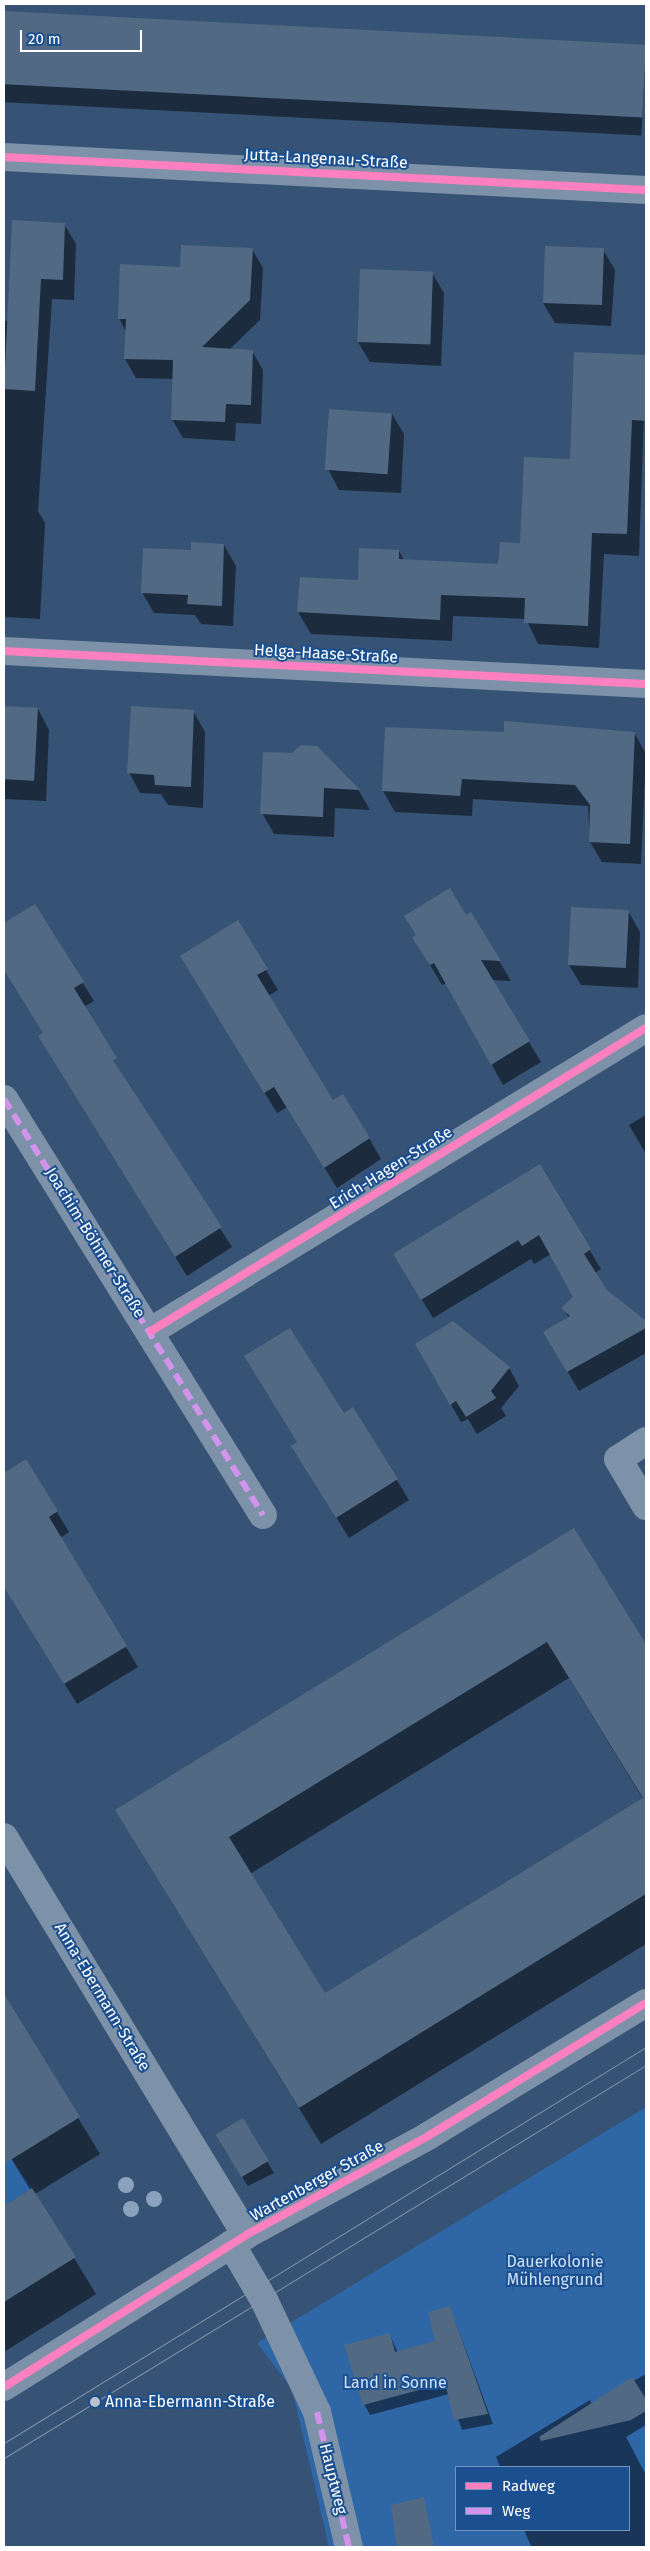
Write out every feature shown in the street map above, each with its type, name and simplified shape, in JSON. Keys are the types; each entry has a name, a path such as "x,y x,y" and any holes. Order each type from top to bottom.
{"street":[{"name":"Jutta-Langenau-Straße","path":"4,157 646,190"},
{"name":"Helga-Haase-Straße","path":"4,651 646,684"},
{"name":"Erich-Hagen-Straße","path":"151,1331 646,1028"},
{"name":"Joachim-Böhmer-Straße","path":"4,1099 151,1331 263,1515"},
{"path":"646,1441 618,1459 646,1506"},
{"name":"Anna-Ebermann-Straße","path":"4,1837 239,2240 317,2412"},
{"name":"Wartenberger Straße","path":"4,2388 239,2240 428,2136 646,2003"},
{"name":"Hauptweg","path":"317,2412 349,2547"}],"green space":[{"path":"646,2107 646,2547 329,2547 292,2389 257,2343"},
{"path":"4,2147 32,2188 4,2206"}],"building":[{"path":"4,11 646,45 642,118 4,84"},
{"path":"12,220 65,223 63,280 41,279 35,391 4,389"},
{"path":"181,245 253,248 250,300 202,347 253,350 251,405 226,404 225,422 171,420 173,360 124,359 126,319 118,319 120,264 180,267"},
{"path":"545,246 604,248 602,305 543,303"},
{"path":"360,269 433,272 430,345 357,342"},
{"path":"574,352 646,355 646,421 632,420 627,534 592,533 588,626 524,623 525,598 441,595 440,620 297,612 300,577 358,580 359,548 399,550 399,559 498,564 500,542 520,543 524,457 570,459"},
{"path":"329,409 392,413 388,474 325,470"},
{"path":"191,542 224,544 222,606 187,604 188,595 141,593 143,548 191,550"},
{"path":"4,706 38,708 34,781 4,779"},
{"path":"131,706 194,710 191,787 155,785 154,775 127,773"},
{"path":"504,721 635,732 630,844 589,842 590,805 575,785 462,779 460,796 382,791 385,727 504,732"},
{"path":"301,745 317,746 360,790 324,788 323,817 260,814 263,752 292,753"},
{"path":"450,888 466,915 471,912 501,961 481,960 530,1041 491,1065 434,963 430,965 412,938 416,935 404,916"},
{"path":"35,904 84,982 74,988 117,1058 113,1060 222,1227 175,1257 38,1036 43,1033 4,970 4,923"},
{"path":"571,907 629,910 626,968 568,965"},
{"path":"238,920 268,969 257,975 333,1100 343,1094 370,1138 324,1168 274,1087 264,1093 180,956"},
{"path":"540,1164 591,1249 584,1254 607,1290 646,1321 646,1328 567,1372 543,1332 570,1316 561,1308 573,1297 539,1235 522,1246 518,1240 421,1300 393,1254"},
{"path":"453,1321 510,1367 491,1391 496,1398 466,1417 456,1401 450,1405 415,1344"},
{"path":"290,1328 344,1413 353,1407 398,1479 336,1518 291,1446 297,1442 244,1356"},
{"path":"26,1459 58,1511 49,1517 127,1646 64,1684 4,1587 4,1473"},
{"path":"574,1528 646,1644 646,1894 299,2108 115,1810","holes":["547,1642 643,1798 325,1993 229,1837"]},
{"path":"4,1994 80,2117 4,2164"},
{"path":"243,2118 269,2161 241,2177 216,2134"},
{"path":"32,2188 76,2257 4,2302 4,2206"},
{"path":"450,2306 488,2414 454,2420 445,2383 363,2405 344,2345 390,2333 395,2352 435,2341 428,2312"},
{"path":"632,2377 646,2399 646,2411 631,2420 541,2441 539,2437"},
{"path":"424,2497 434,2547 397,2547 391,2505"}],"tram line":[{"path":"4,2443 646,2047"},
{"path":"4,2458 646,2065"}],"marked path":[{"path":"4,1099 263,1515"},
{"path":"317,2412 349,2547"}],"cycle path":[{"path":"4,157 646,190"},
{"path":"4,651 646,684"},
{"path":"151,1331 646,1028"},
{"path":"4,2387 246,2235 428,2136 646,2003"}],"place":[{"name":"Anna-Ebermann-Straße","path":"95,2402"}],"park label":[{"name":"Dauerkolonie Mühlengrund","path":"555,2271"},
{"name":"Land in Sonne","path":"395,2383"}]}
